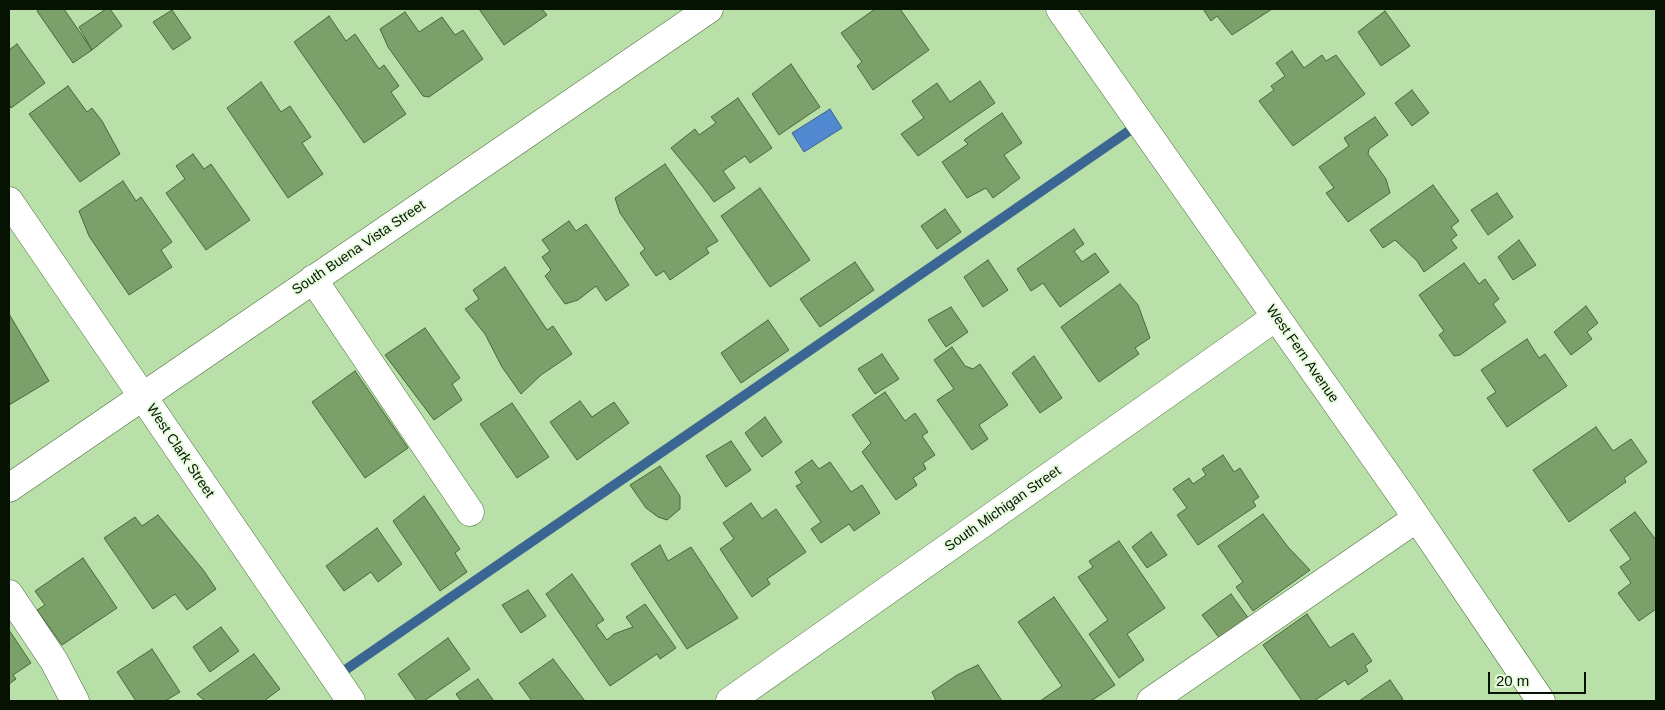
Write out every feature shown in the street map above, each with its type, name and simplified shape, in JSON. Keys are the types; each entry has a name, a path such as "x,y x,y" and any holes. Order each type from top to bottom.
{"street":[{"name":"South Buena Vista Street","path":"9,488 709,9"},
{"name":"West Fern Avenue","path":"1060,9 1417,518 1541,701"},
{"name":"West Clark Street","path":"9,201 351,701"},
{"path":"313,279 470,512"},
{"name":"South Michigan Street","path":"730,701 1276,317"},
{"path":"1151,701 1417,518"},
{"path":"9,594 54,661 75,701"}],"water":[{"path":"830,109 842,128 804,152 792,133"}],"building":[{"path":"40,9 64,9 92,50 73,63 37,11"},
{"path":"106,9 110,9 122,26 92,50 79,27"},
{"path":"479,9 542,9 547,15 504,45"},
{"path":"875,9 900,9 929,50 873,90 857,66 862,62 841,33"},
{"path":"1203,9 1272,9 1232,35 1217,16 1211,21"},
{"path":"172,10 191,38 173,50 153,22"},
{"path":"1385,11 1410,46 1381,66 1358,32"},
{"path":"405,12 419,32 442,17 455,35 463,30 483,59 429,97 423,96 388,47 380,29"},
{"path":"329,16 346,41 355,34 379,69 384,65 399,86 391,92 406,114 364,143 294,42"},
{"path":"17,44 45,83 11,108 9,104 9,50"},
{"path":"1292,51 1304,68 1322,55 1326,61 1336,55 1365,94 1293,146 1259,101 1274,90 1271,86 1285,76 1276,63"},
{"path":"791,64 820,107 779,135 752,94"},
{"path":"980,81 995,103 918,156 901,134 924,118 912,101 937,83 950,102"},
{"path":"261,82 281,112 290,106 311,137 302,143 323,174 288,198 227,108"},
{"path":"68,86 87,112 92,108 102,121 120,154 80,182 29,114"},
{"path":"1412,90 1429,113 1412,126 1395,103"},
{"path":"738,98 772,148 750,163 745,156 723,171 735,188 714,202 671,148 695,129 699,135 716,123 711,117"},
{"path":"1002,113 1022,143 1004,155 1020,178 993,198 986,188 967,198 942,162 968,144 964,140"},
{"path":"1375,117 1388,135 1369,149 1368,154 1386,179 1390,193 1348,222 1326,193 1334,188 1319,167 1349,146 1344,138"},
{"path":"193,154 204,169 211,164 250,220 206,250 166,193 185,179 176,166"},
{"path":"665,164 718,241 706,248 709,253 670,280 664,271 656,276 640,253 645,249 620,213 615,198"},
{"path":"123,181 136,201 141,197 172,242 161,250 172,267 129,295 89,236 79,211"},
{"path":"1433,185 1459,221 1451,227 1457,235 1451,240 1457,248 1424,272 1417,261 1395,240 1383,248 1370,230"},
{"path":"760,188 810,260 770,287 721,216"},
{"path":"1497,193 1513,217 1488,235 1471,210"},
{"path":"945,209 961,232 937,249 921,226"},
{"path":"569,221 576,231 586,224 629,285 606,301 596,286 578,300 565,304 545,276 551,270 542,257 550,251 542,240"},
{"path":"1074,229 1084,244 1074,251 1082,262 1095,253 1109,272 1060,307 1043,283 1031,291 1017,269"},
{"path":"1519,240 1536,265 1513,280 1498,257"},
{"path":"988,260 1008,290 983,307 964,277"},
{"path":"855,262 874,290 820,327 800,299"},
{"path":"1464,263 1479,284 1485,279 1499,299 1493,304 1506,322 1460,355 1454,356 1439,335 1444,331 1419,295"},
{"path":"505,267 547,330 553,326 572,354 541,375 521,394 502,367 485,334 465,309 479,299 473,290"},
{"path":"1120,284 1138,305 1150,338 1135,348 1139,354 1099,382 1061,327"},
{"path":"1586,306 1598,323 1587,332 1592,339 1571,355 1554,332"},
{"path":"951,307 968,332 946,347 928,320"},
{"path":"9,314 49,381 9,405"},
{"path":"768,320 789,350 741,383 721,353"},
{"path":"425,328 460,378 452,384 462,400 434,420 385,355"},
{"path":"1527,339 1539,358 1545,354 1567,386 1507,427 1487,398 1496,392 1481,370"},
{"path":"952,347 965,366 973,369 980,364 1008,405 979,425 988,439 972,450 937,400 954,389 934,360"},
{"path":"882,354 899,379 875,394 858,369"},
{"path":"1034,356 1062,398 1040,413 1012,373"},
{"path":"355,371 408,448 365,478 312,402"},
{"path":"885,392 905,421 915,413 928,432 922,436 935,455 923,463 926,469 913,478 917,485 896,500 862,452 871,443 852,415"},
{"path":"580,401 592,417 614,402 629,423 577,460 550,422"},
{"path":"512,403 549,457 517,478 480,424"},
{"path":"765,417 782,442 762,457 745,433"},
{"path":"1596,427 1613,451 1631,439 1647,462 1624,478 1626,482 1569,522 1533,470"},
{"path":"731,441 751,470 726,487 706,456"},
{"path":"1223,455 1234,472 1240,468 1259,497 1253,501 1256,506 1198,545 1177,515 1187,508 1173,489 1189,478 1193,484 1206,475 1202,469"},
{"path":"812,460 819,469 830,462 851,492 862,485 880,513 854,531 849,524 821,543 811,529 821,522 796,486 802,483 795,472"},
{"path":"660,466 680,496 680,509 667,520 658,517 646,508 630,485"},
{"path":"424,496 460,549 455,553 467,572 440,591 393,521"},
{"path":"751,503 762,519 776,509 806,552 767,579 770,584 752,597 720,549 734,539 723,523"},
{"path":"1635,512 1656,540 1656,609 1639,621 1618,593 1631,583 1620,567 1631,559 1610,530"},
{"path":"1263,514 1288,547 1310,570 1253,611 1236,587 1243,582 1218,546"},
{"path":"158,515 204,571 216,589 187,610 175,594 153,609 104,538 135,517 142,526"},
{"path":"377,528 402,564 378,582 371,572 344,591 326,566"},
{"path":"1151,532 1167,555 1147,568 1132,547"},
{"path":"1119,541 1165,608 1127,634 1144,660 1119,678 1089,634 1108,620 1078,577 1093,567 1089,561"},
{"path":"660,545 668,561 691,547 738,618 687,649 631,564"},
{"path":"83,558 117,608 62,645 37,610 45,605 35,591"},
{"path":"572,574 604,620 596,625 607,640 614,634 633,627 626,617 645,604 676,648 660,659 657,654 610,686 546,594"},
{"path":"528,590 546,616 521,633 502,605"},
{"path":"1231,594 1249,619 1220,639 1202,615"},
{"path":"1054,597 1115,685 1091,701 1040,701 1062,686 1018,622"},
{"path":"1307,614 1330,648 1353,633 1372,661 1365,666 1368,671 1348,685 1345,680 1314,701 1302,701 1263,645"},
{"path":"221,627 239,651 210,672 193,647"},
{"path":"9,630 31,663 13,675 16,679 9,684"},
{"path":"448,638 470,669 424,701 417,701 398,674"},
{"path":"152,649 180,692 165,701 136,701 117,672"},
{"path":"254,654 280,689 264,701 205,701 197,694"},
{"path":"553,659 585,701 532,701 519,683"},
{"path":"978,665 1002,701 936,701 932,692 957,675"},
{"path":"478,679 494,701 461,701 456,694"},
{"path":"1390,680 1403,699 1399,701 1359,701"}],"waterway":[{"path":"335,677 1139,124"}]}
